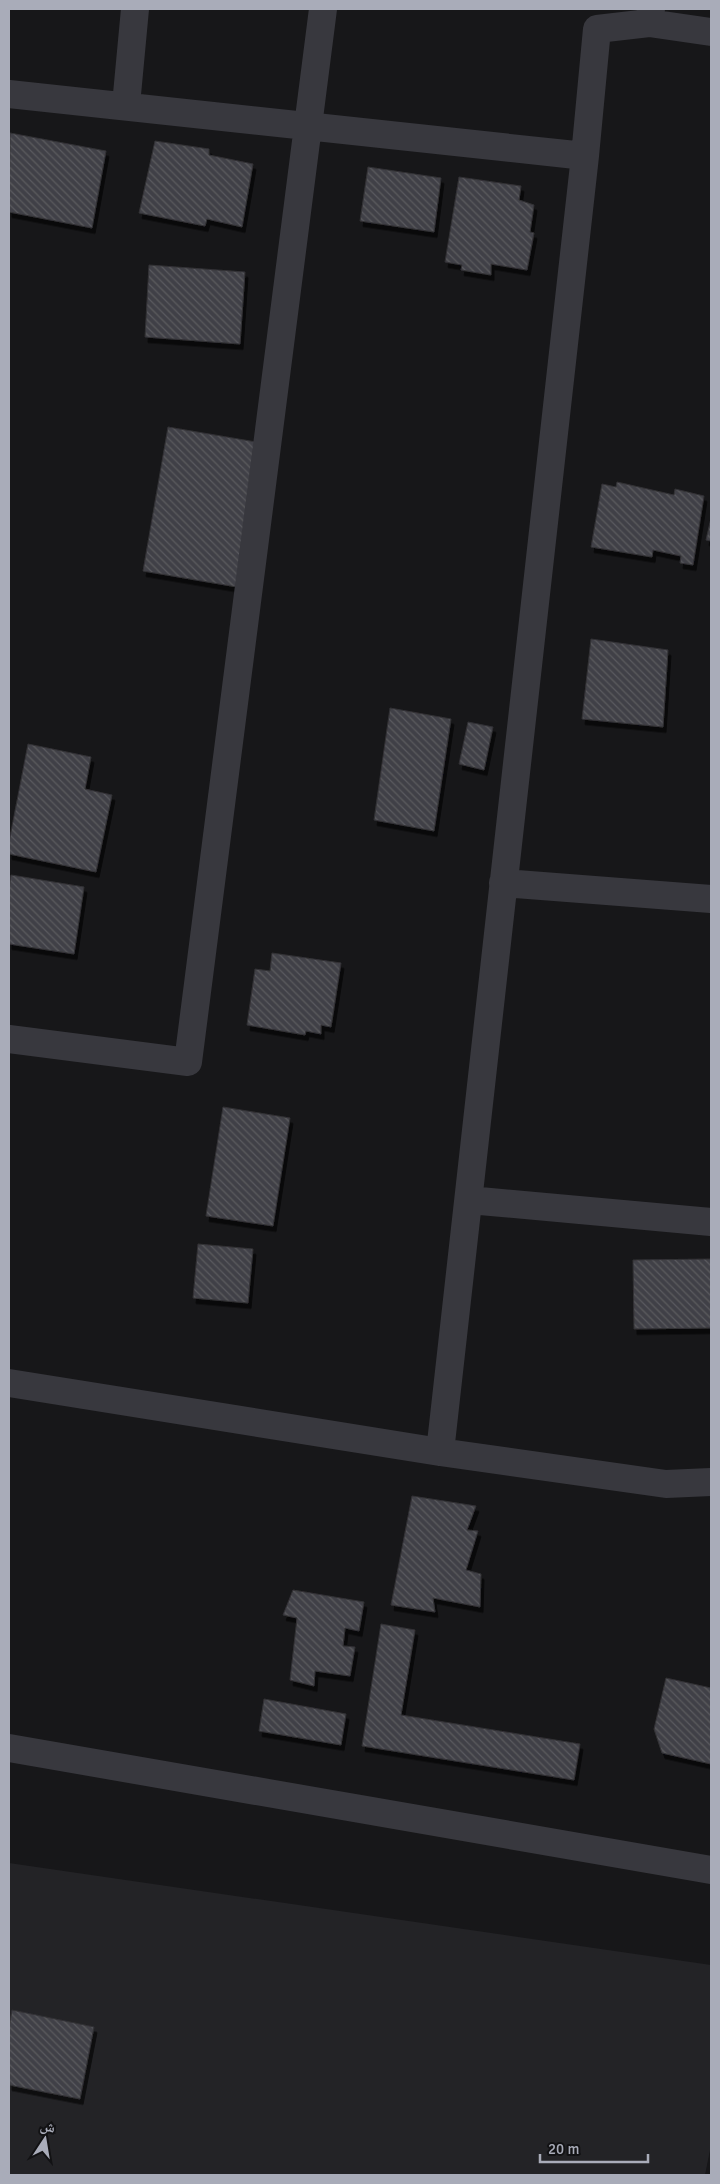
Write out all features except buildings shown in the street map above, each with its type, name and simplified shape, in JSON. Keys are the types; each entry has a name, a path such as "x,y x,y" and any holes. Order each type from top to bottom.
{"street":[{"path":"126,105 135,9"},
{"path":"9,1039 188,1062 322,9"},
{"path":"440,1452 598,29 650,16 711,32"},
{"path":"9,94 126,105 585,156"},
{"path":"503,883 711,899"},
{"path":"469,1200 711,1222"},
{"path":"9,1383 440,1452 666,1484 711,1482"},
{"path":"9,1748 711,1870"}],"shaded area":[{"path":"9,1863 711,1965 711,2145 705,2175 9,2175"}]}
